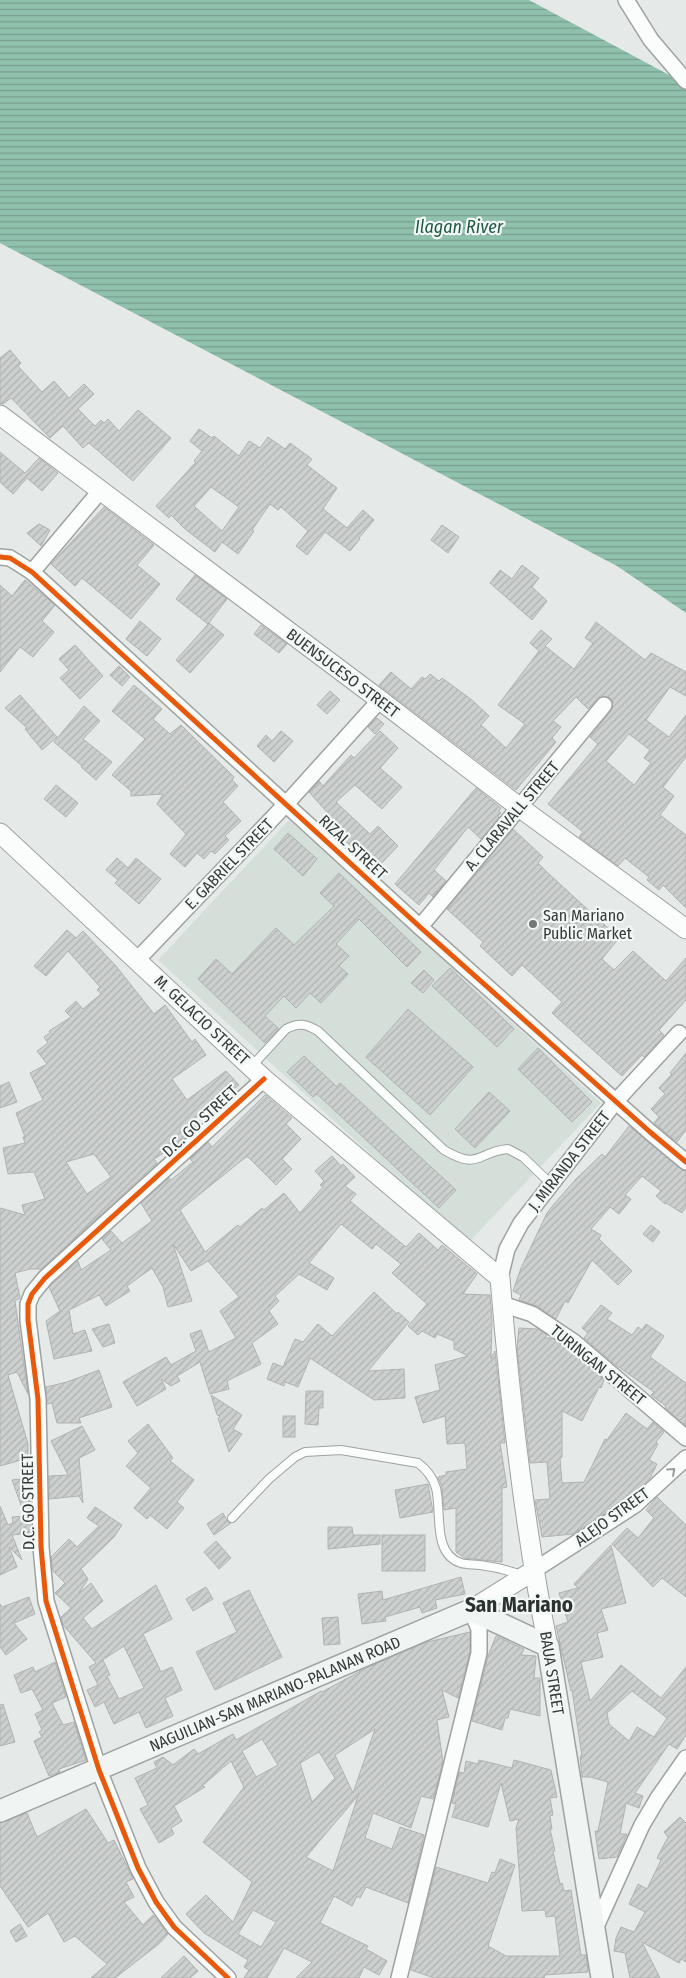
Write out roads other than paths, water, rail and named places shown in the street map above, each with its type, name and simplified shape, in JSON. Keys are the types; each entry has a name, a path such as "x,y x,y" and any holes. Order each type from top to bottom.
{"main road":[{"name":"NAGUILIAN-SAN MARIANO-PALANAN ROAD","path":"0,1811 471,1610"},
{"path":"471,1610 548,1646"},
{"name":"BAUA STREET","path":"548,1646 602,1978"}],"street":[{"path":"626,0 651,40 686,81"},
{"name":"BUENSUCESO STREET","path":"0,415 380,700 519,807 686,929"},
{"path":"32,572 101,490"},
{"name":"RIZAL STREET","path":"0,557 10,558 32,572 287,803 420,927 686,1162"},
{"name":"E. GABRIEL STREET","path":"137,960 287,803 380,700"},
{"name":"A. CLARAVALL STREET","path":"420,927 604,706"},
{"name":"M. GELACIO STREET","path":"0,834 258,1073 500,1278"},
{"name":"J. MIRANDA STREET","path":"500,1278 507,1249 521,1223 616,1102 679,1033"},
{"name":"D.C. GO STREET","path":"228,1978 174,1927 156,1902 138,1868 99,1770 46,1601 41,1554 38,1399 28,1320 28,1304 32,1294 45,1278 258,1073"},
{"name":"BAUA STREET","path":"500,1278 530,1574 548,1646"},
{"name":"TURINGAN STREET","path":"502,1304 532,1314 574,1342 686,1438"},
{"name":"ALEJO STREET","path":"530,1574 635,1505 686,1458"},
{"path":"399,1978 479,1653 479,1629 471,1610 530,1574"},
{"path":"593,1932 642,1825 686,1758"}],"lane":[{"path":"258,1073 286,1029 294,1025 305,1024 318,1031 444,1150 460,1159 470,1161 508,1149 523,1157 551,1184"},
{"path":"232,1518 269,1479 295,1457 305,1452 341,1450 418,1463 426,1470 435,1486 440,1508 442,1547 450,1557 461,1563 530,1574"}],"water":[{"name":"Ilagan River","path":"0,0 529,0 686,84 686,613 617,566 0,243"}],"place":[{"name":"San Mariano Public Market","path":"533,924"}],"district":[{"name":"San Mariano","path":"519,1605"}]}
